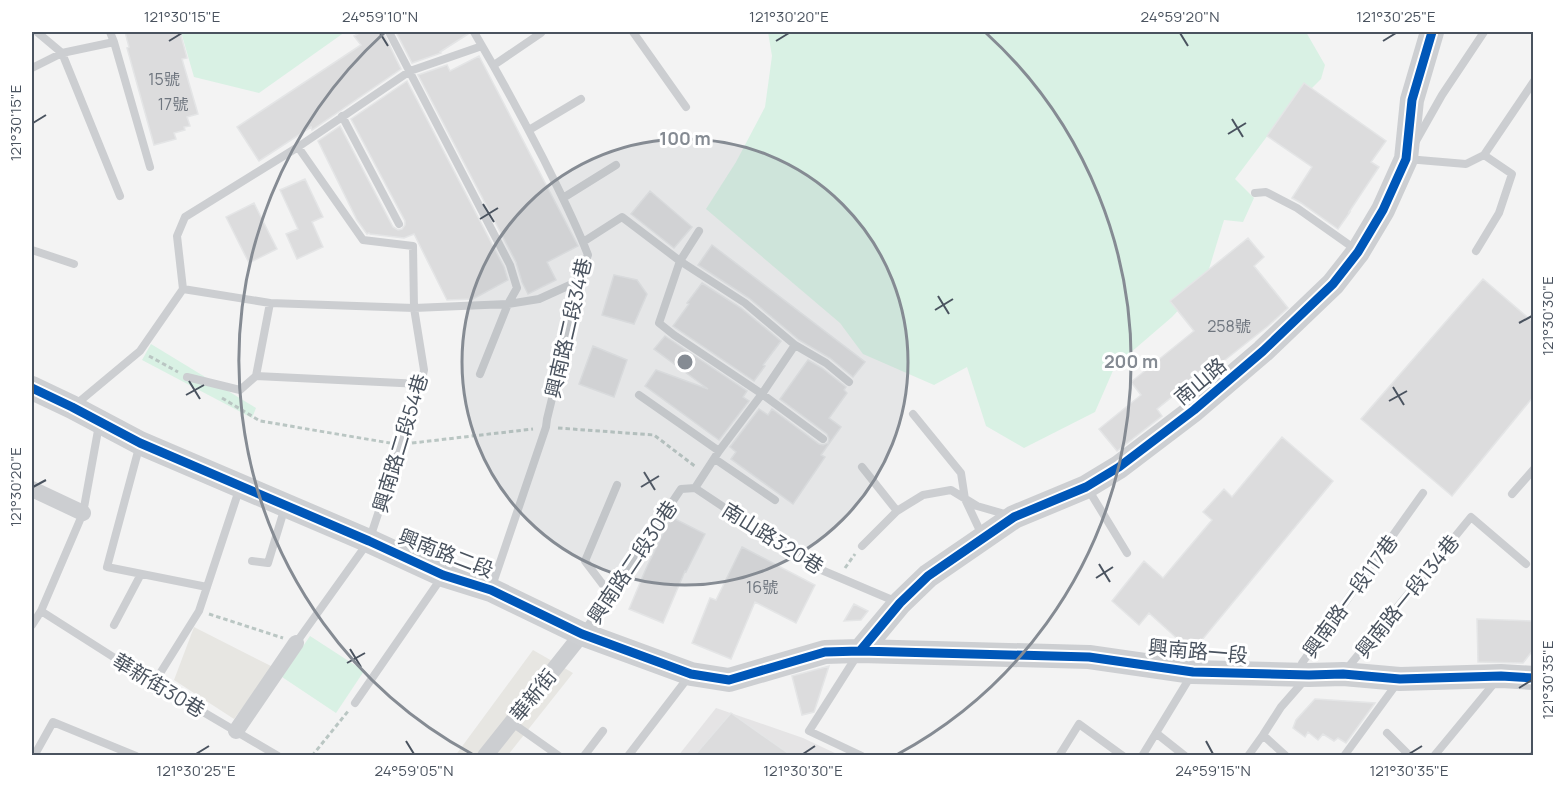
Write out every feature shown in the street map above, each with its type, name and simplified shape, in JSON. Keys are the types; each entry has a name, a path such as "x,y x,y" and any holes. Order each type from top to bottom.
{"street":[{"name":"南山路","path":"860,651 900,603 928,576 1014,517 1086,487 1119,467 1194,410 1263,351 1333,284 1358,252 1383,210 1406,159 1412,100 1432,32"},
{"name":"興南路二段","path":"32,388 140,443 443,575 491,590 582,634 691,674 729,680 825,652 860,651"},
{"name":"興南路二段","path":"32,405 62,417 99,423"},
{"path":"32,489 83,513"},
{"name":"華新街","path":"484,756 582,634"},
{"path":"236,731 296,643"},
{"name":"興南路一段","path":"860,651 1089,657 1193,672 1343,674 1400,679 1501,676 1533,678"}],"lane":[{"path":"37,32 62,53 120,196"},
{"path":"110,32 150,167"},
{"path":"389,32 510,265 517,288 508,304 480,374"},
{"name":"興南路二段34巷","path":"474,32 529,130 588,255 583,267 546,427 491,590"},
{"path":"633,32 686,107"},
{"path":"1484,32 1442,95 1406,159 1466,164 1484,154 1533,81"},
{"path":"494,65 541,33"},
{"path":"32,68 62,53 114,42"},
{"path":"72,407 140,351 183,289 177,236 185,217 298,147 410,71 482,46"},
{"path":"529,130 581,99"},
{"path":"342,116 399,224"},
{"name":"興南路二段54巷","path":"296,643 369,541 424,370 414,308 413,246 363,240 298,147"},
{"path":"1476,251 1499,213 1512,174 1484,154"},
{"path":"563,198 616,165"},
{"path":"1255,193 1266,192 1297,208 1358,252"},
{"path":"583,242 622,217 680,261 745,303 795,345 826,363 849,382"},
{"path":"699,231 680,261 659,323 823,439"},
{"path":"32,250 74,264"},
{"path":"183,289 270,303 414,308 508,304 539,299 581,280"},
{"path":"187,377 240,390 256,376 270,303"},
{"path":"681,489 695,488 795,345"},
{"path":"256,376 421,384"},
{"path":"639,394 775,500"},
{"path":"913,414 960,473 965,498 983,538"},
{"path":"32,625 41,611 83,513 99,423"},
{"path":"140,443 107,567 207,587"},
{"path":"862,467 897,511"},
{"path":"1512,494 1533,469"},
{"path":"610,594 585,561 617,485"},
{"path":"154,683 199,611 240,486"},
{"path":"1086,487 1127,553"},
{"name":"南山路320巷","path":"695,488 812,566 900,603"},
{"name":"興南路二段30巷","path":"582,634 681,489"},
{"path":"862,546 897,511 923,495 951,490 977,506 1014,517"},
{"name":"興南路一段117巷","path":"1248,756 1281,707 1309,675 1302,663 1423,493"},
{"path":"252,561 268,563 286,505"},
{"name":"興南路一段134巷","path":"1343,674 1471,517 1526,564"},
{"path":"114,625 141,574"},
{"path":"355,703 443,575"},
{"name":"華新街30巷","path":"41,611 272,754"},
{"path":"860,651 809,731 862,756"},
{"path":"1142,756 1193,672"},
{"path":"628,756 691,674"},
{"path":"1434,756 1501,676"},
{"path":"1344,756 1400,679"},
{"path":"34,756 53,722 136,756"},
{"path":"511,722 559,756"},
{"path":"1059,756 1079,724 1122,756"},
{"path":"584,756 603,731"},
{"path":"1156,732 1185,756"},
{"path":"1386,733 1410,756"},
{"path":"1263,735 1286,756"}],"path":[{"path":"140,351 187,377"},
{"path":"215,393 260,421 401,445 546,427 654,435 696,467 681,489"},
{"path":"838,577 862,546"},
{"path":"199,611 296,643"},
{"path":"312,756 355,703"}],"shaded area":[{"path":"194,627 273,667 234,719 174,680"},
{"path":"533,650 573,673 508,755 455,756"},
{"path":"716,708 803,738 839,755 678,756"}],"green space":[{"path":"181,32 345,32 259,93 194,77"},
{"path":"768,32 1306,32 1325,65 1321,79 1277,123 1235,179 1254,198 1243,222 1224,220 1205,282 1172,317 1115,366 1095,412 1024,448 986,426 967,367 934,385 863,354 840,323 706,209 736,162 765,107 772,56"},
{"path":"151,344 256,408 252,418 142,360"},
{"path":"310,636 364,671 336,713 282,677"}],"building":[{"path":"125,32 180,32 187,58 182,59 198,114 187,117 190,126 174,133 176,139 154,145 127,48 129,47"},
{"path":"361,32 383,32 401,69 312,130 311,127 259,161 237,127 361,45 354,36"},
{"path":"396,32 468,32 468,34 441,53 412,63"},
{"path":"479,56 578,246 547,262 556,280 528,294 516,262 418,75 447,65 450,71"},
{"path":"407,81 504,267 508,280 473,299 447,300 414,234 404,238 367,234 357,220 318,141 340,126 393,227 398,230 402,229 405,221 351,119"},
{"path":"1304,83 1386,141 1371,162 1379,167 1338,229 1292,198 1312,167 1267,136"},
{"path":"305,179 323,217 312,222 323,247 297,259 286,234 298,229 280,190"},
{"path":"650,191 692,227 674,248 631,214"},
{"path":"254,203 277,249 249,263 226,217"},
{"path":"1248,238 1264,257 1254,266 1288,308 1221,363 1218,360 1157,409 1162,416 1117,451 1099,429 1141,395 1131,382 1194,331 1170,301"},
{"path":"712,245 865,362 853,377 830,358 799,340 749,298 698,265"},
{"path":"614,275 637,280 647,294 634,324 602,315"},
{"path":"1483,279 1533,322 1533,397 1452,496 1361,419"},
{"path":"702,283 741,308 781,341 754,381 673,326"},
{"path":"665,336 747,391 743,397 749,401 719,440 645,386 656,370 708,389 654,349"},
{"path":"593,346 627,360 614,397 579,384"},
{"path":"808,360 846,387 844,390 847,393 829,418 841,427 821,455 825,457 793,504 731,459 736,452 730,447 759,409 768,415 772,409 819,444 828,443 827,434 780,399"},
{"path":"1282,437 1333,481 1192,652 1149,613 1139,625 1112,601 1144,561 1163,578 1212,520 1203,512 1224,489 1232,497"},
{"path":"671,517 705,534 685,571 663,623 629,609"},
{"path":"742,547 815,585 796,623 755,602 731,659 692,643 710,598 716,600"},
{"path":"854,604 868,611 861,620 844,621"},
{"path":"1477,619 1532,621 1533,650 1523,663 1478,662"},
{"path":"829,666 814,712 802,715 792,676"},
{"path":"1315,699 1375,703 1346,743 1338,738 1334,741 1323,734 1318,740 1308,732 1305,737 1293,728 1296,720"},
{"path":"731,713 792,756 694,756"}],"cycle path":[{"path":"860,651 900,603 928,576 1014,517 1086,487 1119,467 1194,410 1263,351 1333,284 1358,252 1383,210 1406,159 1412,100 1432,32"},
{"path":"32,388 140,443 443,575 491,590 582,634 691,674 729,680 825,652 860,651 1089,657 1193,672 1343,674 1400,679 1501,676 1534,678"}]}
